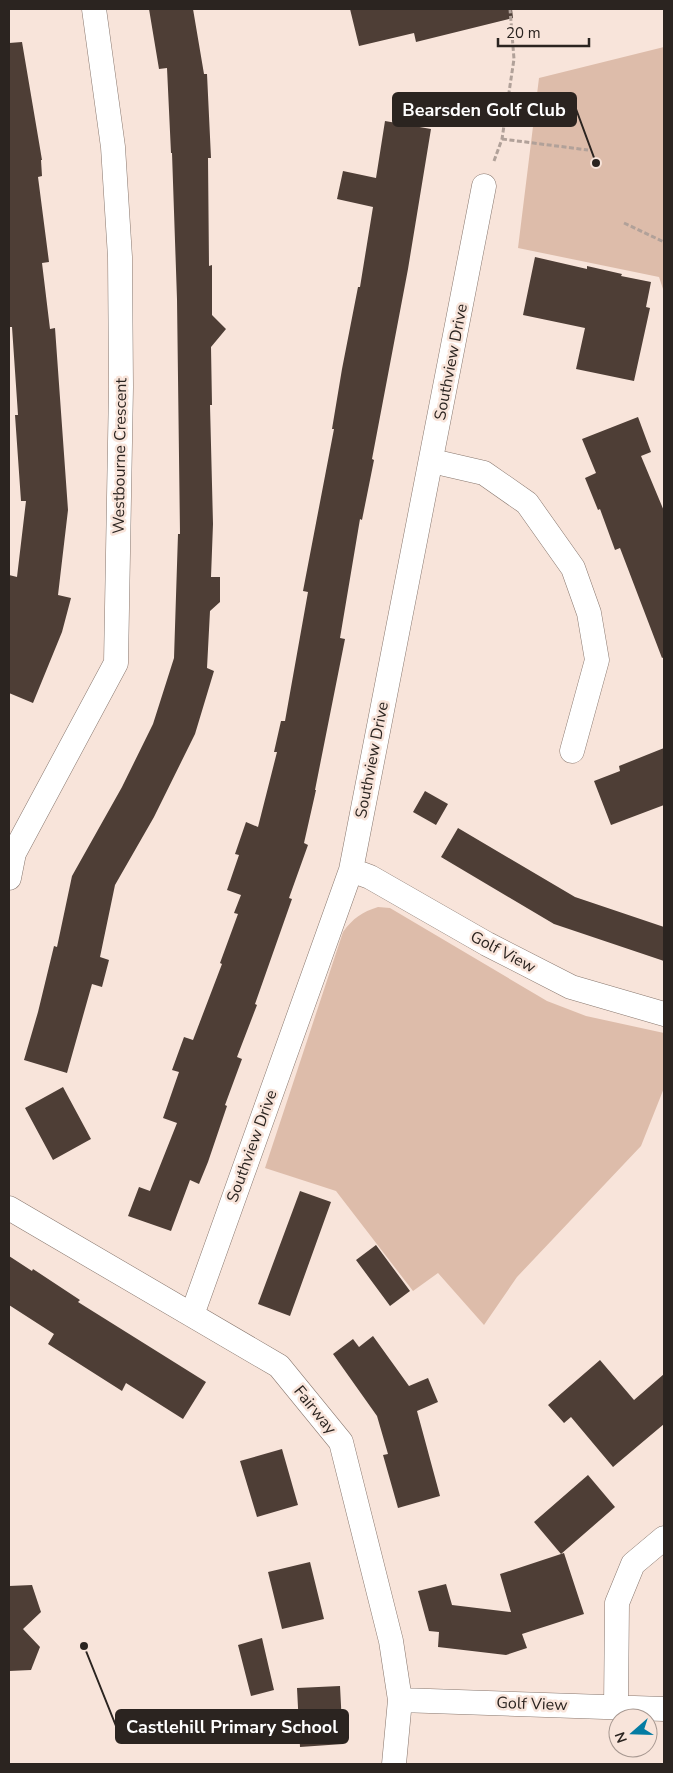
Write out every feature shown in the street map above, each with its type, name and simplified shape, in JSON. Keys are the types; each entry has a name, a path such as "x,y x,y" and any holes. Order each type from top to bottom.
{"street":[{"name":"Westbourne Crescent","path":"9,878 11,852 116,663 121,388 120,257 113,147 94,9"},
{"name":"Southview Drive","path":"192,1315 350,870 432,462 484,186"},
{"path":"432,462 484,473 527,503 573,568 589,613 597,660 572,751"},
{"name":"Golf View","path":"350,870 370,877 487,944 571,988 664,1014"},
{"name":"Fairway","path":"9,1208 280,1366 341,1442 391,1641 400,1700 394,1764"},
{"path":"616,1707 617,1603 633,1564 664,1538"},
{"name":"Golf View","path":"400,1700 664,1709"}],"path":[{"path":"484,186 502,139 514,59 510,9"},
{"path":"502,139 588,150"},
{"path":"624,223 664,242"}],"shaded area":[{"path":"664,47 664,292 659,277 518,248 539,78"},
{"path":"378,907 390,908 547,1001 586,1016 664,1033 664,1088 641,1146 517,1277 484,1325 438,1273 413,1291 336,1191 265,1168 343,932 358,916"}],"building":[{"path":"149,9 193,9 204,74 207,74 211,158 208,158 209,266 212,265 212,315 226,329 211,347 212,405 210,405 213,524 211,577 220,577 220,602 210,611 207,668 214,671 195,734 154,817 115,885 100,957 109,960 102,987 92,984 67,1073 24,1060 54,946 57,947 72,876 122,787 153,724 174,658 178,534 180,534 177,299 172,153 167,68 159,69"},
{"path":"350,9 512,9 513,18 416,42 414,33 359,46"},
{"path":"22,42 42,160 42,176 38,177 49,262 42,263 50,329 55,328 68,510 58,595 71,598 62,632 33,703 9,693 9,575 17,577 26,501 21,501 15,415 18,415 12,327 9,327 9,43"},
{"path":"385,121 431,129 408,269 372,459 374,460 362,520 360,519 340,638 345,639 304,843 308,845 289,898 292,899 255,1004 257,1005 237,1057 242,1059 225,1105 227,1106 208,1162 199,1184 190,1180 171,1231 128,1216 139,1187 150,1191 177,1123 163,1118 179,1072 172,1070 184,1037 193,1040 222,964 220,963 238,914 234,913 241,895 227,890 239,855 235,854 246,822 258,827 277,752 274,752 281,721 285,721 308,592 303,591 334,429 332,429 342,369 358,287 360,287 373,207 337,199 343,171 376,178"},
{"path":"535,257 587,269 587,266 651,282 646,307 650,308 634,381 576,369 585,328 523,315"},
{"path":"638,417 651,452 641,456 664,511 664,657 662,658 620,548 615,550 600,509 598,510 585,478 596,473 582,439"},
{"path":"664,748 664,805 611,825 594,781 620,771 619,766"},
{"path":"425,791 448,804 436,825 413,812"},
{"path":"458,828 575,897 664,927 664,961 554,924 441,857"},
{"path":"63,1087 91,1139 53,1160 25,1108"},
{"path":"300,1191 331,1202 290,1316 258,1304"},
{"path":"376,1245 410,1291 390,1306 356,1260"},
{"path":"9,1256 32,1271 33,1269 80,1300 78,1302 206,1382 183,1419 126,1383 122,1391 48,1344 54,1334 9,1305"},
{"path":"373,1336 409,1386 428,1378 438,1402 417,1411 440,1496 398,1508 383,1455 388,1454 377,1416 333,1354 353,1339 359,1347"},
{"path":"600,1360 634,1400 664,1374 664,1424 613,1467 571,1417 564,1423 548,1405"},
{"path":"282,1449 298,1505 257,1517 240,1461"},
{"path":"588,1475 615,1507 561,1554 534,1522"},
{"path":"564,1553 584,1614 522,1634 527,1648 506,1655 438,1647 439,1632 429,1631 418,1591 446,1584 452,1605 511,1612 500,1574"},
{"path":"310,1562 324,1619 282,1629 268,1572"},
{"path":"32,1585 41,1612 23,1629 40,1647 31,1670 9,1671 9,1586"},
{"path":"262,1638 274,1690 251,1696 238,1645"},
{"path":"340,1686 343,1744 300,1747 297,1688"}],"place":[{"name":"Bearsden Golf Club","path":"596,163"},
{"name":"Castlehill Primary School","path":"84,1646"}]}
